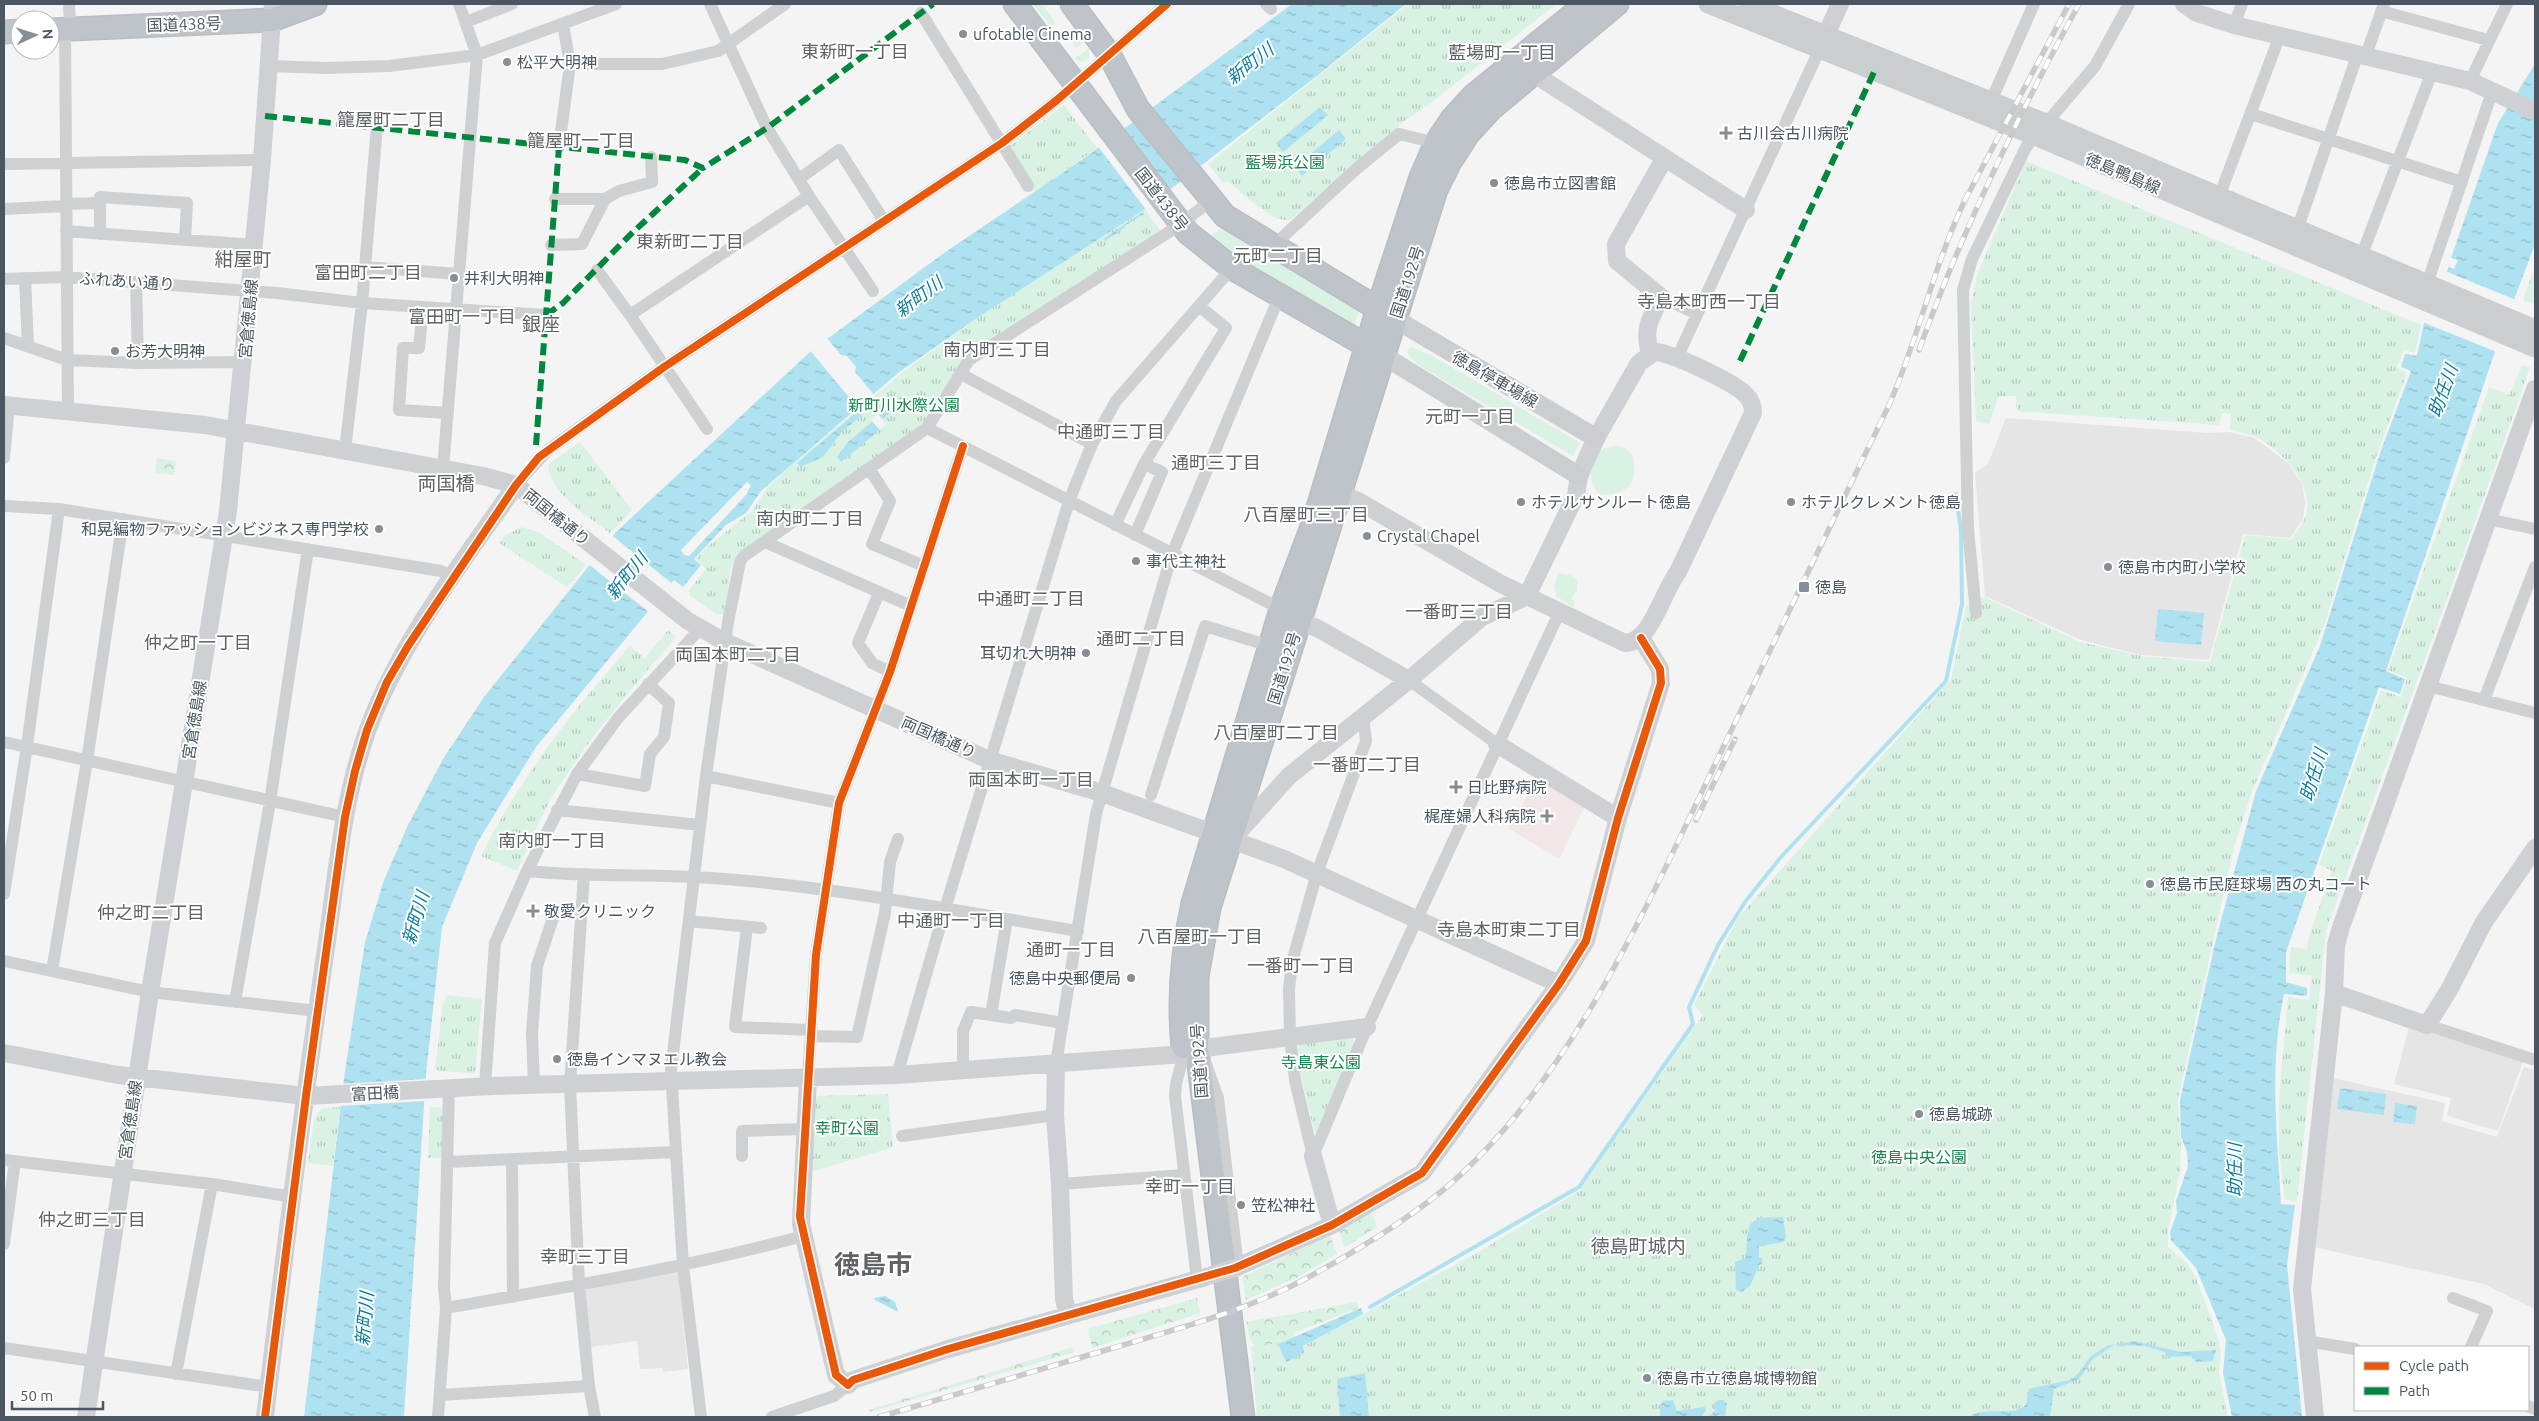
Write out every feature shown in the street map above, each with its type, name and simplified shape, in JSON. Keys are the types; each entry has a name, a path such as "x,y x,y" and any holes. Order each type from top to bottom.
{"highway":[{"name":"国道438号","path":"62,29 273,12 315,4"},
{"name":"国道438号","path":"1015,4 1174,217 1232,268 1375,351"},
{"path":"1072,4 1109,54 1138,109 1224,216 1386,314"},
{"name":"国道192号","path":"1222,837 1270,646 1290,615 1340,494 1421,177 1436,142 1452,119 1473,96 1586,4"},
{"name":"国道192号","path":"1386,314 1436,190 1450,162 1468,134 1491,110 1617,4"},
{"name":"国道192号","path":"1242,1417 1190,1051 1180,1005 1180,977 1184,940 1222,837 1290,615 1313,524 1375,351"},
{"name":"国道192号","path":"1190,1051 1232,1417"}],"main road":[{"name":"徳島鴨島線","path":"1708,4 1990,101 2041,129 2294,237 2431,292"},
{"name":"徳島鴨島線","path":"1748,4 1875,70 2041,129 2220,197 2294,237 2361,257 2533,341"},
{"name":"徳島停車場線","path":"1386,314 1596,438"},
{"path":"1375,351 1579,476"}],"street":[{"path":"68,411 65,277 66,162 62,29 69,4"},
{"path":"443,468 477,55 459,4"},
{"path":"466,22 512,4"},
{"path":"269,66 389,66 477,55 616,4"},
{"path":"710,4 767,128 842,248 873,291"},
{"path":"570,64 662,64 718,51 785,4"},
{"path":"265,1417 317,1011 346,817 355,771 367,730 387,682 408,646 516,485 548,450 664,367 1002,143 1057,100 1074,83 1167,4"},
{"path":"1677,358 1840,4"},
{"path":"1990,101 2034,4"},
{"path":"1976,613 1968,529 1963,290 1972,259 2026,147 2095,66 2129,4"},
{"path":"2184,4 2197,13 2234,25 2280,35 2361,57 2470,81 2535,111"},
{"path":"2234,25 2242,4"},
{"path":"2470,81 2488,40 2507,4"},
{"path":"2294,237 2361,57 2382,8 2488,40"},
{"path":"922,9 1028,186"},
{"name":"宮倉徳島線","path":"86,1417 150,992 225,535 238,430 273,12"},
{"path":"559,147 570,64 563,24"},
{"path":"2220,197 2280,35"},
{"path":"2361,257 2432,72"},
{"path":"1534,74 1746,210"},
{"path":"2431,292 2462,182 2498,95"},
{"path":"2251,114 2462,182"},
{"path":"345,451 362,303 377,126"},
{"path":"1274,246 1355,170 1399,134 1436,142"},
{"path":"799,179 839,150 884,221"},
{"path":"551,245 582,244 606,199 619,191 652,182 651,157"},
{"path":"1664,159 1616,244 1617,261 1662,298 1697,314"},
{"path":"4,164 262,160"},
{"path":"701,1417 683,1266 670,1081 706,776 725,642 740,562 744,556 870,470 927,428 969,360 1206,195"},
{"path":"630,315 809,196"},
{"path":"100,234 100,197 187,202 185,240"},
{"path":"554,199 606,199"},
{"path":"4,209 100,203"},
{"path":"66,232 254,245"},
{"path":"365,267 459,274"},
{"path":"897,1076 944,909 989,760 1069,501 1092,444 1116,401 1232,268"},
{"path":"597,270 630,315 707,429"},
{"name":"ふれあい通り","path":"4,279 65,277 250,291 362,303 546,315"},
{"path":"24,278 28,346"},
{"path":"136,282 138,363"},
{"path":"1068,1315 1064,1299 1060,1184 1055,1114 1056,1064 1096,814 1172,554 1279,297"},
{"path":"1650,354 1646,330 1662,298"},
{"path":"1115,525 1144,464 1226,328 1199,306"},
{"path":"423,307 419,348 403,348 399,410 448,413"},
{"path":"4,338 67,360 138,363 244,362"},
{"path":"1222,837 1289,776 1409,680 1482,617 1527,596 1576,495 1579,476 1596,438 1639,362 1650,354 1658,352 1677,358 1736,386 1751,400 1753,412 1745,434 1678,572 1670,582 1649,627 1641,638 1625,643 1560,611 1527,596 1501,584 1358,501 1340,494"},
{"path":"961,374 1092,444"},
{"path":"2315,1417 2302,1288 2334,994 2336,946 2341,927 2535,389"},
{"path":"4,458 6,405 238,430 443,468 516,485"},
{"path":"927,428 1317,628 1409,680 1497,744 1618,818"},
{"path":"848,1385 836,1375 800,1218 816,956 840,803 890,672 963,446"},
{"path":"1135,535 1162,472 1144,464"},
{"path":"870,470 890,502 872,544 924,566"},
{"name":"両国橋通り","path":"516,485 700,629 725,642 989,760 1102,793 1316,873 1560,984"},
{"path":"4,506 59,509 442,571 454,576"},
{"path":"4,894 27,746 59,509"},
{"path":"52,971 87,761 123,519"},
{"path":"2488,519 2535,529"},
{"path":"765,542 911,606"},
{"path":"235,1002 270,802 308,549"},
{"path":"2484,700 2535,567"},
{"path":"880,593 858,643 872,663 890,672"},
{"path":"1313,1156 1367,1027 1560,611"},
{"path":"1151,795 1205,626 1270,646"},
{"path":"485,1086 495,943 527,871 556,810 577,774 618,718 700,629"},
{"path":"772,1417 834,1396 853,1380 948,1349 1236,1268 1332,1225 1422,1173 1560,984 1586,941 1618,818 1661,683 1660,669 1641,638"},
{"path":"577,774 645,786 650,754 664,737 669,703 648,684"},
{"path":"2428,686 2535,713"},
{"path":"1332,1225 1313,1156 1296,1080 1290,1037 1289,989 1292,962 1316,873 1366,741 1362,717"},
{"path":"4,742 270,802 346,817"},
{"path":"706,776 840,803"},
{"path":"556,810 700,825"},
{"path":"746,927 731,1026 857,1037 876,960 885,913 890,862 898,839"},
{"path":"2427,1025 2449,990 2484,922 2535,848"},
{"path":"527,871 694,877 826,890 1078,931"},
{"path":"584,874 570,1084 579,1285 589,1386 595,1417"},
{"path":"534,1085 532,1034 537,966 554,915"},
{"path":"990,1015 1007,919"},
{"path":"689,921 761,928"},
{"path":"4,961 150,992 317,1011"},
{"path":"2334,994 2535,1060"},
{"path":"963,1071 963,1036 970,1012 1011,1018 1015,1015 1063,1023"},
{"name":"富田橋","path":"4,1053 137,1077 306,1096 325,1096 485,1086 897,1076 1056,1064 1190,1051 1367,1027"},
{"path":"1199,1279 1183,1175 1175,1096 1176,1084 1190,1051 1210,1071 1218,1098 1236,1268"},
{"path":"438,1417 446,1308 444,1288 449,1089"},
{"path":"902,1136 1055,1114"},
{"path":"742,1156 742,1131 805,1129"},
{"path":"448,1162 676,1152"},
{"path":"512,1159 513,1296"},
{"path":"4,1244 10,1161 212,1184 293,1197"},
{"path":"1060,1184 1183,1175"},
{"path":"176,1374 212,1184"},
{"path":"446,1308 683,1266 803,1236"},
{"path":"2453,1298 2487,1311 2471,1346"},
{"path":"2306,1341 2354,1349"},
{"path":"4,1348 269,1386"},
{"path":"440,1395 589,1386"}],"shaded area":[{"name":"徳島市内町小学校","path":"2006,418 2207,433 2229,432 2255,438 2289,464 2302,484 2305,502 2303,519 2290,538 2243,534 2209,660 2141,655 2081,640 1985,596 1975,473 1988,464"},
{"name":"梶産婦人科病院","path":"1539,777 1586,804 1559,859 1508,828"},
{"path":"2409,1027 2524,1059 2498,1131 2447,1116 2451,1098 2394,1084"},
{"path":"2524,1067 2535,1070 2535,1309 2484,1284 2313,1247 2332,1078 2445,1103 2442,1121 2497,1137"},
{"path":"678,1271 688,1369 663,1372 662,1368 640,1369 637,1341 591,1347 584,1289"}],"green space":[{"path":"1033,4 1042,4 1056,23 1051,27"},
{"name":"藍場浜公園","path":"1408,4 1556,4 1427,106 1401,123 1397,129 1290,220 1275,217 1258,206 1228,181 1223,183 1208,164"},
{"path":"1073,26 1084,41 1076,48 1072,42"},
{"path":"1089,48 1089,58 1081,62 1074,59"},
{"path":"1064,105 1097,148 1035,192 1010,146"},
{"name":"徳島中央公園","path":"2026,161 2421,325 2415,353 2404,350 2397,367 2407,373 2375,460 2324,626 2253,789 2234,847 2178,1099 2181,1145 2180,1172 2168,1230 2168,1247 2187,1263 2195,1276 2218,1338 2221,1353 2219,1373 2228,1417 1257,1417 1251,1347 1277,1343 1286,1361 1304,1346 1477,1253 1579,1191 1703,1015 1694,1005 1738,918 1951,679 1966,606 1984,597 2080,642 2142,656 2210,662 2245,535 2291,539 2301,525 2307,508 2306,496 2295,472 2277,451 2266,443 2256,437 2230,430 2231,414 2222,413 2219,425 2017,411 2016,396 1999,396 1989,424 1976,421 1971,304 1977,275"},
{"name":"新町川水際公園","path":"1145,209 1160,230 963,359 924,424 737,558 731,567 724,614 716,614 689,595 688,591 706,569 696,559 708,546 752,511 767,488 795,462 903,372 980,316"},
{"path":"1224,226 1244,243 1359,311 1354,326 1227,253 1208,238"},
{"path":"2535,266 2535,305 2523,300"},
{"path":"1410,347 1431,355 1580,443 1573,456 1418,365 1407,353"},
{"path":"2522,365 2530,367 2326,931 2297,1201 2285,1200 2279,1153 2279,1098 2288,997 2309,1000 2312,976 2289,973 2291,947 2307,949 2309,936 2332,871 2319,865 2381,690 2401,697 2407,678 2388,670 2489,387 2509,395"},
{"path":"580,442 632,510 610,533 570,503 554,484 550,474 549,464"},
{"path":"1616,445 1625,448 1633,456 1634,473 1632,480 1625,490 1619,493 1601,495 1596,490 1591,479 1592,468 1600,450"},
{"path":"157,458 176,461 174,475 155,473"},
{"path":"522,527 539,532 586,565 567,587 499,543 504,536"},
{"path":"1559,573 1570,575 1577,580 1577,590 1571,599 1576,602 1573,607 1556,596 1554,585"},
{"path":"668,630 676,637 610,715 579,756 546,808 517,871 481,856 512,800 548,746 588,695 630,646 645,658"},
{"path":"447,995 482,999 475,1074 435,1070 443,1003"},
{"name":"寺島東公園","path":"1353,1036 1354,1045 1318,1133 1315,1134 1296,1055 1300,1042"},
{"name":"幸町公園","path":"888,1094 893,1147 811,1172 815,1099 818,1096"},
{"path":"340,1107 333,1166 308,1163 314,1119 322,1108"},
{"path":"430,1107 443,1108 443,1158 428,1158"},
{"path":"1370,1209 1377,1227 1344,1248 1339,1227"},
{"path":"1330,1235 1337,1254 1300,1276 1246,1300 1242,1277"},
{"path":"1197,1298 1200,1313 1092,1348 1088,1329"},
{"path":"1357,1302 1359,1308 1296,1332 1294,1335 1303,1363 1258,1349 1251,1342 1246,1322"},
{"path":"1073,1347 1075,1352 870,1412 869,1410"}],"water":[{"name":"新町川","path":"1292,4 1406,4 1145,209 977,318 898,373 761,491 746,513 726,525 694,559 701,565 683,587 674,580 536,747 477,843 442,927 426,1074 404,1417 304,1417 344,1078 365,942 384,880 408,825 443,759 484,697 616,532 812,350 944,253 1083,159"},
{"name":"助任川","path":"2535,64 2535,244 2501,334 2386,671 2405,679 2400,694 2379,687 2286,952 2286,982 2307,988 2307,996 2284,994 2279,1020 2275,1072 2281,1204 2295,1205 2287,1265 2302,1417 2232,1417 2223,1373 2226,1340 2196,1268 2171,1240 2170,1232 2177,1213 2176,1201 2188,1166 2187,1152 2181,1137 2180,1100 2216,939 2256,791 2320,646 2380,453 2411,371 2401,367 2405,354 2417,356 2424,323 2449,267 2454,269 2458,260 2451,258 2498,123"},
{"path":"1320,107 1328,115 1283,152 1276,143"},
{"path":"1339,130 1346,139 1302,176 1295,167"},
{"path":"1143,212 1144,214 1105,241 1103,239"},
{"path":"901,397 904,401 883,419 887,424 841,462 837,457 848,442"},
{"path":"858,411 862,415 841,433 823,457 800,467 797,463"},
{"path":"2158,609 2204,613 2201,645 2155,641"},
{"path":"2340,1088 2386,1094 2384,1115 2337,1109"},
{"path":"2395,1103 2417,1106 2415,1124 2393,1122"},
{"path":"1783,1217 1786,1236 1784,1242 1759,1246 1759,1258 1762,1258 1762,1264 1759,1265 1750,1286 1742,1292 1736,1290 1735,1262 1746,1258 1750,1224 1759,1218"},
{"path":"885,1296 895,1302 898,1312 874,1298"},
{"path":"1361,1308 1363,1314 1303,1346 1304,1353 1286,1362 1278,1344"},
{"path":"2134,1341 2181,1352 2216,1350 2213,1361 2195,1362 2194,1356 2166,1357 2165,1352 2145,1346 2114,1345 2092,1360 2079,1379 2054,1389 2050,1417 1968,1417 1976,1413 2015,1411 2026,1404 2029,1389 2069,1380 2077,1375 2091,1356 2107,1346"},
{"path":"1365,1373 1369,1417 1340,1417 1337,1379"},
{"path":"1673,1400 1677,1411 1705,1407 1706,1411 1702,1415 1704,1417 1660,1417 1660,1406 1663,1401"},
{"path":"1719,1400 1727,1403 1725,1417 1720,1415 1708,1417 1715,1411 1713,1404"}],"pier":[{"path":"1121,127 1170,192 1147,211 1097,145"},
{"path":"2445,271 2516,300 2497,352 2422,322"},
{"path":"826,337 841,355 847,356 856,367 855,372 875,396 859,409 862,413 809,349"},
{"path":"878,414 887,424 880,430 871,420"},
{"path":"747,482 751,485 746,495 689,556 684,555 681,550"},
{"path":"610,534 674,585 650,613 587,563"},
{"path":"426,1079 425,1101 338,1106 340,1084"}],"waterway":[{"path":"1370,1307 1579,1187 1693,1024 1689,1007 1718,945 1745,902 1781,857 1946,681 1962,604 1961,531 1956,494"}],"railway":[{"path":"879,1417 1188,1326 1284,1290 1376,1238 1442,1191 1488,1147 1530,1098 1568,1045 1602,989 1664,872 1889,405 1900,379 1935,275 1966,198 2069,4"},
{"path":"1919,350 1972,217 2034,88 2079,4"},
{"path":"1696,820 1735,739"}],"marked path":[{"path":"265,116 685,160 703,168 767,128 933,4"},
{"path":"1740,361 1875,70"},
{"path":"536,445 559,147"},
{"path":"546,315 563,303 632,233 703,168"}],"cycle path":[{"path":"265,1417 306,1096 345,817 355,771 367,730 387,682 408,646 516,485 539,457 664,367 1002,143 1057,100 1167,4"},
{"path":"963,446 890,672 839,803 816,955 800,1217 836,1375 848,1385 853,1380 948,1349 1235,1268 1332,1225 1422,1173 1559,984 1586,941 1618,818 1661,683 1660,669 1641,638"}],"place":[{"name":"ufotable Cinema","path":"963,34"},
{"name":"松平大明神","path":"507,62"},
{"name":"古川会古川病院","path":"1726,133"},
{"name":"徳島市立図書館","path":"1494,183"},
{"name":"井利大明神","path":"454,278"},
{"name":"お芳大明神","path":"115,351"},
{"name":"ホテルサンルート徳島","path":"1521,502"},
{"name":"ホテルクレメント徳島","path":"1791,502"},
{"name":"和晃編物ファッションビジネス専門学校","path":"379,529"},
{"name":"Crystal Chapel","path":"1367,536"},
{"name":"事代主神社","path":"1136,561"},
{"name":"徳島市内町小学校","path":"2108,567"},
{"name":"徳島","path":"1804,587"},
{"name":"耳切れ大明神","path":"1086,653"},
{"name":"日比野病院","path":"1456,787"},
{"name":"梶産婦人科病院","path":"1547,816"},
{"name":"徳島市民庭球場 西の丸コート","path":"2150,884"},
{"name":"敬愛クリニック","path":"533,911"},
{"name":"徳島中央郵便局","path":"1131,978"},
{"name":"徳島インマヌエル教会","path":"557,1059"},
{"name":"徳島城跡","path":"1919,1114"},
{"name":"笠松神社","path":"1241,1205"},
{"name":"徳島市立徳島城博物館","path":"1647,1378"}],"district":[{"name":"東新町一丁目","path":"855,52"},
{"name":"藍場町一丁目","path":"1502,53"},
{"name":"籠屋町二丁目","path":"391,120"},
{"name":"籠屋町一丁目","path":"581,141"},
{"name":"東新町二丁目","path":"690,242"},
{"name":"元町二丁目","path":"1278,256"},
{"name":"紺屋町","path":"243,259"},
{"name":"富田町二丁目","path":"368,273"},
{"name":"寺島本町西一丁目","path":"1709,302"},
{"name":"富田町一丁目","path":"462,317"},
{"name":"銀座","path":"541,324"},
{"name":"南内町三丁目","path":"997,350"},
{"name":"元町一丁目","path":"1470,417"},
{"name":"中通町三丁目","path":"1111,432"},
{"name":"通町三丁目","path":"1216,463"},
{"name":"両国橋","path":"446,483"},
{"name":"八百屋町三丁目","path":"1306,515"},
{"name":"南内町二丁目","path":"810,519"},
{"name":"中通町二丁目","path":"1031,599"},
{"name":"一番町三丁目","path":"1459,612"},
{"name":"通町二丁目","path":"1141,639"},
{"name":"仲之町一丁目","path":"198,643"},
{"name":"両国本町二丁目","path":"738,655"},
{"name":"八百屋町二丁目","path":"1276,733"},
{"name":"一番町二丁目","path":"1367,765"},
{"name":"両国本町一丁目","path":"1031,780"},
{"name":"南内町一丁目","path":"552,841"},
{"name":"仲之町二丁目","path":"151,913"},
{"name":"中通町一丁目","path":"951,921"},
{"name":"寺島本町東二丁目","path":"1509,930"},
{"name":"八百屋町一丁目","path":"1200,937"},
{"name":"通町一丁目","path":"1071,950"},
{"name":"一番町一丁目","path":"1301,966"},
{"name":"幸町一丁目","path":"1190,1187"},
{"name":"仲之町三丁目","path":"92,1220"},
{"name":"徳島町城内","path":"1638,1246"},
{"name":"幸町三丁目","path":"585,1257"},
{"name":"徳島市","path":"873,1265"}]}
